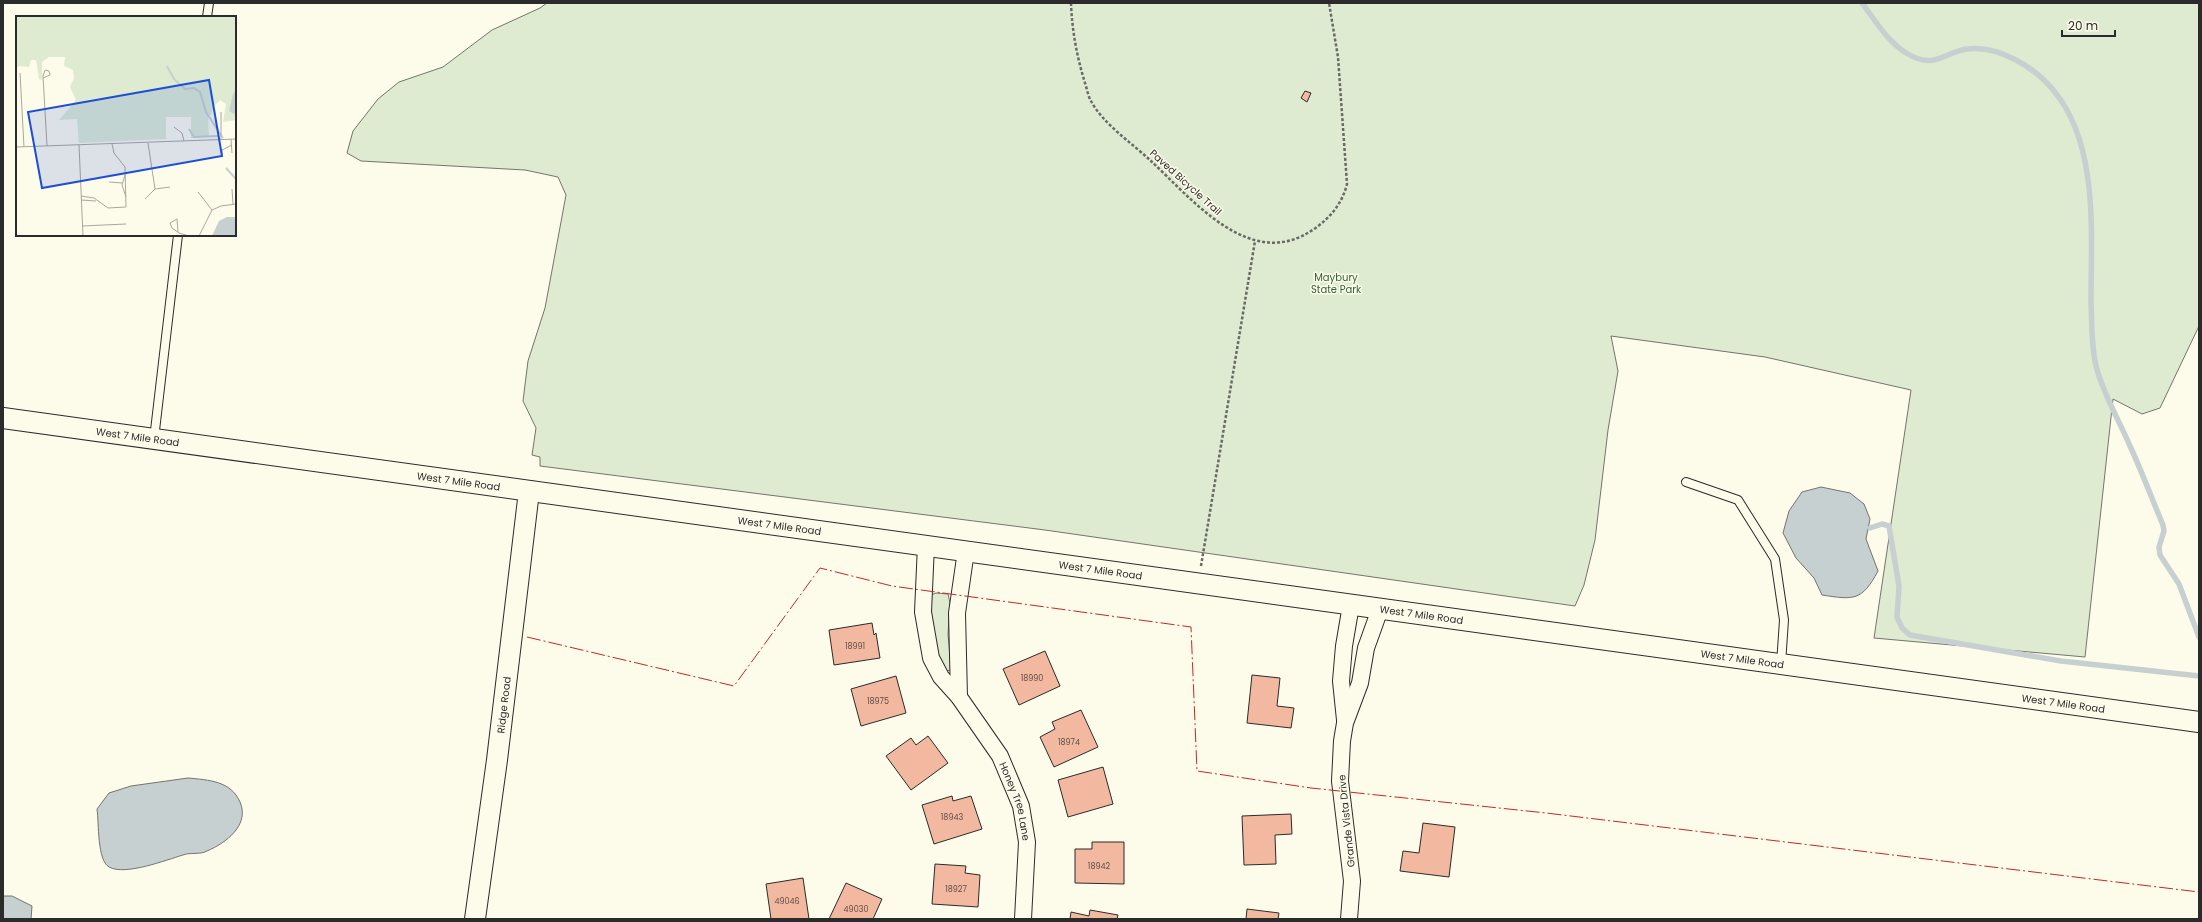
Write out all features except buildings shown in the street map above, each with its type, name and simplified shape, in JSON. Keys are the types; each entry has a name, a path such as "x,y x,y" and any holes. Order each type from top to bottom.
{"street":[{"name":"West 7 Mile Road","path":"3,418 1198,582 1380,609 2199,722"},
{"name":"Ridge Road","path":"475,919 497,760 528,491"},
{"name":"Honey Tree Lane","path":"926,545 923,612 931,658 941,677 959,697 1000,756 1021,806 1027,842 1023,919"},
{"path":"959,697 957,613 966,551"},
{"name":"Grande Vista Drive","path":"1345,723 1341,681 1344,646 1351,604"},
{"name":"Grande Vista Drive","path":"1348,919 1352,881 1340,781 1342,741 1345,723 1360,684 1366,648 1380,609"}],"lane":[{"path":"207,16 209,3"},
{"path":"154,439 178,236"},
{"path":"1686,482 1738,500 1775,559 1784,620 1781,664"}],"path":[{"name":"Paved Bicycle Trail","path":"1070,3 1072,29 1090,101 1115,130 1206,213 1234,233 1255,241 1283,242 1308,233 1333,213 1345,194 1348,177 1344,110 1333,22 1329,3"},
{"path":"1198,582 1255,241"}],"green space":[{"name":"Maybury State Park","path":"547,3 2199,3 2199,326 2160,408 2142,414 2113,399 2085,657 1874,638 1911,390 1765,357 1611,336 1618,371 1608,430 1595,540 1584,585 1575,606 1045,530 540,466 540,457 532,455 536,428 523,401 528,361 545,308 566,195 558,177 525,170 361,161 347,153 353,131 378,99 399,82 443,67 492,30 540,8"},
{"path":"936,593 948,594 950,603 948,634 951,669 946,672 938,654 932,634 930,604 931,595"}],"shaded area":[{"path":"1821,487 1850,493 1864,504 1870,519 1866,539 1878,571 1862,593 1850,598 1822,595 1814,578 1796,558 1783,533 1789,511 1802,492"},
{"path":"188,778 218,783 231,790 236,795 240,802 242,818 239,826 234,832 222,843 204,852 186,854 146,866 125,870 109,867 102,857 100,849 97,809 109,793 131,786"},
{"path":"3,896 12,896 32,906 31,919 3,919"}],"waterway":[{"path":"1862,3 1889,38 1901,50 1917,59 1939,59 1967,49 1991,50 2003,54 2026,66 2046,82 2069,113 2079,137 2089,192 2092,248 2092,334 2096,366 2107,397 2126,436 2163,525 2164,531 2159,547 2160,555 2179,584 2199,637"},
{"path":"1870,528 1882,524 1889,526 1899,586 1897,617 1902,628 1910,635 2061,661 2199,676"}],"power":[{"path":"527,637 734,686 820,568 892,586 1191,627 1197,771 1311,788 1546,813 2199,892"}]}
